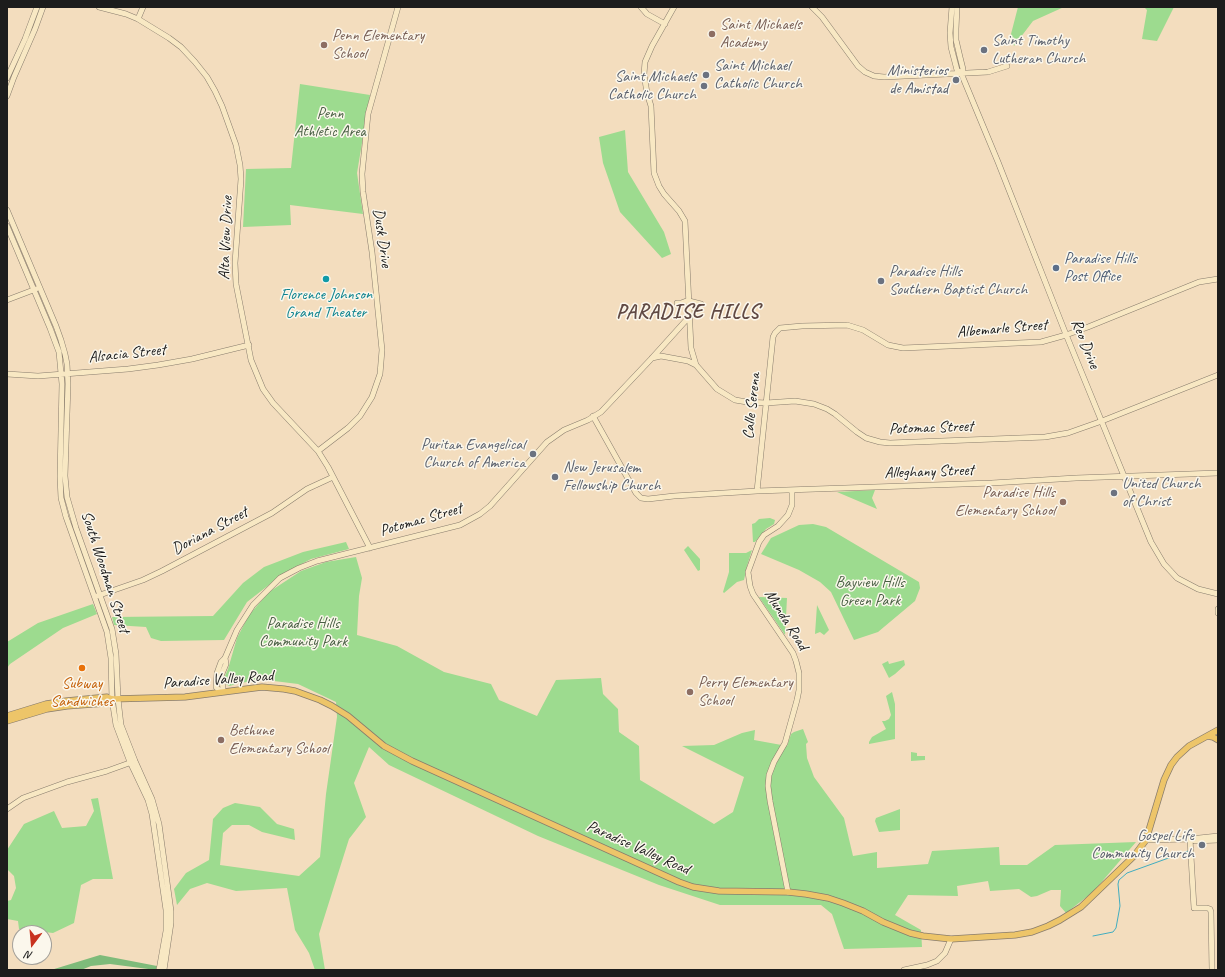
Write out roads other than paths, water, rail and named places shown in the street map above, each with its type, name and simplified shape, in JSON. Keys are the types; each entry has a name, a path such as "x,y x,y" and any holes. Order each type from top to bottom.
{"main road":[{"name":"Paradise Valley Road","path":"7,716 29,708 66,701 107,697 115,699 185,697 262,687 284,689 320,700 343,713 384,746 412,761 667,877 693,887 719,891 788,892 828,898 843,903 910,933 931,937 951,939 1015,935 1037,930 1060,920 1088,901 1134,856 1146,840"},
{"name":"Paradise Valley Road","path":"7,721 47,709 107,703 115,699"},
{"path":"1146,840 1164,780 1171,765 1189,746 1218,730"},
{"path":"1207,736 1218,740"}],"street":[{"path":"7,78 25,39 37,7"},
{"path":"7,96 12,66 35,29 43,7"},
{"name":"Alta View Drive","path":"99,7 126,14 162,32 186,53 202,71 215,91 222,106 240,160 241,179 235,263 236,284 251,360 258,379 270,399 318,451 333,476 370,548"},
{"path":"138,19 144,7"},
{"name":"Dusk Drive","path":"318,451 348,428 360,416 372,397 380,374 382,350 362,174 369,112 398,7"},
{"path":"641,7 647,14 665,24"},
{"path":"674,7 648,54 644,65 644,78 651,106 654,173 664,194 679,211 685,221 691,348 696,366"},
{"path":"812,7 822,17 858,66 871,75 884,77 988,72 1007,66"},
{"name":"Reo Drive","path":"952,7 950,33 951,47 957,70 961,73 998,162 1066,335 1151,542 1168,570 1177,578 1198,589 1218,594"},
{"name":"Reo Drive","path":"957,7 956,36 964,69 961,73"},
{"name":"South Woodman Street","path":"7,210 61,340 67,364 64,374"},
{"name":"South Woodman Street","path":"7,226 56,342 64,374 65,476 67,497 97,596 112,629 115,643 115,699 121,725 133,762 148,800 156,839 166,920 159,970"},
{"name":"Albemarle Street","path":"782,328 847,325 864,330 888,345 903,348 1040,342 1066,335 1199,282 1218,279"},
{"path":"7,300 39,288"},
{"path":"677,303 689,300"},
{"path":"689,300 692,303 701,304"},
{"path":"652,358 689,317"},
{"path":"679,328 685,327 690,330"},
{"name":"Calle Serena","path":"757,491 773,337 777,331 782,328"},
{"name":"Alsacia Street","path":"7,374 38,376 128,369 192,359 249,345"},
{"name":"Potomac Street","path":"221,692 223,688 221,676 226,664 225,658 237,630 244,618 262,595 280,578 317,561 411,536 460,525 475,517 490,506 547,442 564,430 601,412 652,358 661,356 688,361 696,366 717,389 735,400 766,403 795,401 806,402 820,406 835,414 866,438 890,443 1045,437 1068,433 1218,375"},
{"name":"Alleghany Street","path":"593,416 636,493 641,498 648,499 757,491 1218,473"},
{"name":"Doriana Street","path":"97,596 143,580 162,571 272,514 307,490 333,476"},
{"name":"Munda Road","path":"788,892 768,786 769,775 774,762 785,743 797,700 799,690 799,673 793,653 754,594 750,586 748,572 759,542 764,535 778,526 788,515 792,505 792,490"},
{"path":"7,809 24,798 67,782 133,762"},
{"name":"South Woodman Street","path":"133,762 156,808 162,838 171,910 171,923 164,970"},
{"path":"1146,840 1190,839 1218,836"},
{"path":"1190,839 1195,841 1218,840"},
{"path":"1190,839 1194,908 1210,909 1211,912 1212,970"},
{"path":"904,970 927,965 937,961 945,953 951,939"}],"waterway":[{"path":"1093,936 1113,932 1116,928 1120,906 1119,880 1127,873 1188,851"}],"place":[{"name":"Saint Michaels Academy","path":"712,34"},
{"name":"Penn Elementary School","path":"324,45"},
{"name":"Saint Timothy Lutheran Church","path":"984,50"},
{"name":"Saint Michael Catholic Church","path":"706,75"},
{"name":"Ministerios de Amistad","path":"956,80"},
{"name":"Saint Michaels Catholic Church","path":"704,86"},
{"name":"Paradise Hills Post Office","path":"1056,268"},
{"name":"Florence Johnson Grand Theater","path":"326,279"},
{"name":"Paradise Hills Southern Baptist Church","path":"881,281"},
{"name":"Puritan Evangelical Church of America","path":"533,454"},
{"name":"New Jerusalem Fellowship Church","path":"555,477"},
{"name":"United Church of Christ","path":"1114,493"},
{"name":"Paradise Hills Elementary School","path":"1063,502"},
{"name":"Subway Sandwiches","path":"82,668"},
{"name":"Perry Elementary School","path":"690,692"},
{"name":"Bethune Elementary School","path":"221,740"},
{"name":"Gospel Life Community Church","path":"1202,845"}],"district":[{"name":"PARADISE HILLS","path":"688,313"}],"park label":[{"name":"Penn Athletic Area","path":"330,123"},
{"name":"Bayview Hills Green Park","path":"870,592"},
{"name":"Paradise Hills Community Park","path":"303,633"}]}
